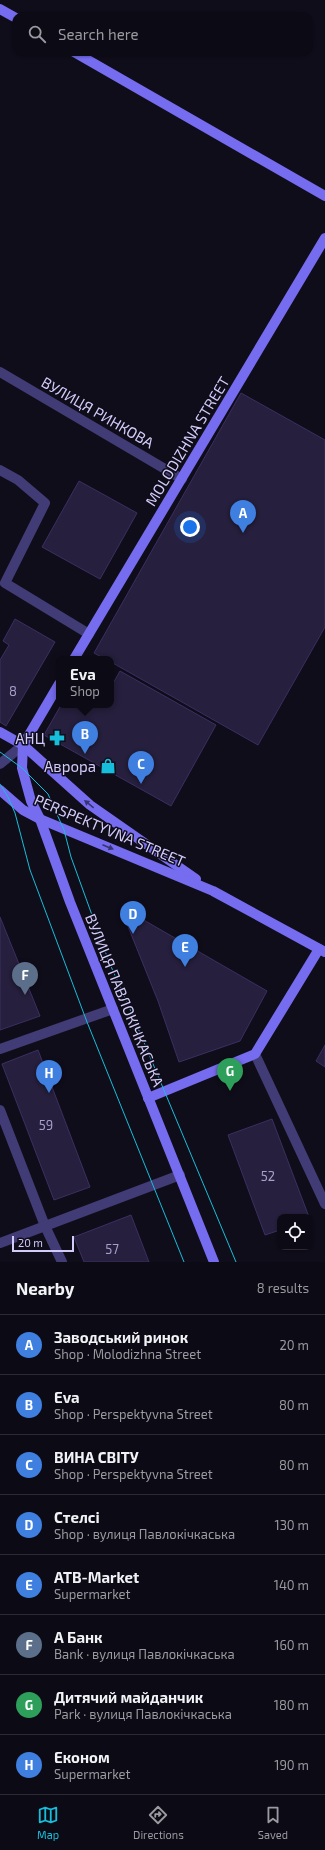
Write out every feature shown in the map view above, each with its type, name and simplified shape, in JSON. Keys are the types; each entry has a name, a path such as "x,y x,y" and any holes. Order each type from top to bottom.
{"street":[{"path":"0,9 12,16"},
{"path":"81,56 325,196"},
{"name":"MOLODIZHNA STREET","path":"76,656 325,238"},
{"name":"ВУЛИЦЯ РИНКОВА","path":"0,372 182,479"},
{"path":"0,470 18,480 45,503 5,583 89,634"},
{"path":"0,764 23,745 56,689"},
{"name":"PERSPEKTYVNA STREET","path":"0,732 23,745 90,804 213,891"},
{"name":"ВУЛИЦЯ ПАВЛОКІЧКАСЬКА","path":"23,745 22,768 32,801 70,902 214,1262"},
{"name":"PERSPEKTYVNA STREET","path":"0,790 23,810 40,819 213,891 322,951"},
{"path":"148,1098 255,1054 322,951"},
{"path":"0,1049 113,1009"},
{"path":"255,1054 325,1204"},
{"path":"0,1110 45,1226 62,1262"},
{"path":"0,1243 180,1175"}],"building":[{"path":"241,393 325,440 325,627 258,745 114,664 114,656 100,656 94,653"},
{"path":"79,481 137,513 100,579 42,547"},
{"path":"15,619 55,642 6,726 0,722 0,660 9,645 3,641"},
{"path":"120,671 216,725 171,806 44,735 59,708 114,708 114,682"},
{"path":"128,911 267,991 240,1041 179,1062 158,1001 127,924 129,920"},
{"path":"0,917 40,1016 0,1030"},
{"path":"325,1045 325,1067 316,1061"},
{"path":"38,1050 90,1187 54,1200 2,1064"},
{"path":"272,1119 308,1214 277,1214 277,1231 265,1235 228,1135"},
{"path":"131,1215 149,1262 84,1262 74,1237"}],"tram line":[{"path":"0,752 22,768 48,794 64,830 71,857 109,962 236,1262"},
{"path":"0,784 15,813 30,870 87,1022 184,1262"}],"place":[{"name":"Заводський ринок","path":"243,533"},
{"name":"АНЦ","path":"57,738"},
{"name":"Eva","path":"85,754"},
{"name":"Аврора","path":"108,766"},
{"name":"ВИНА СВІТУ","path":"141,784"},
{"name":"Стелсі","path":"133,934"},
{"name":"ATB-Market","path":"185,967"},
{"name":"А Банк","path":"25,995"},
{"name":"Дитячий майданчик","path":"230,1091"},
{"name":"Економ","path":"49,1093"}]}
